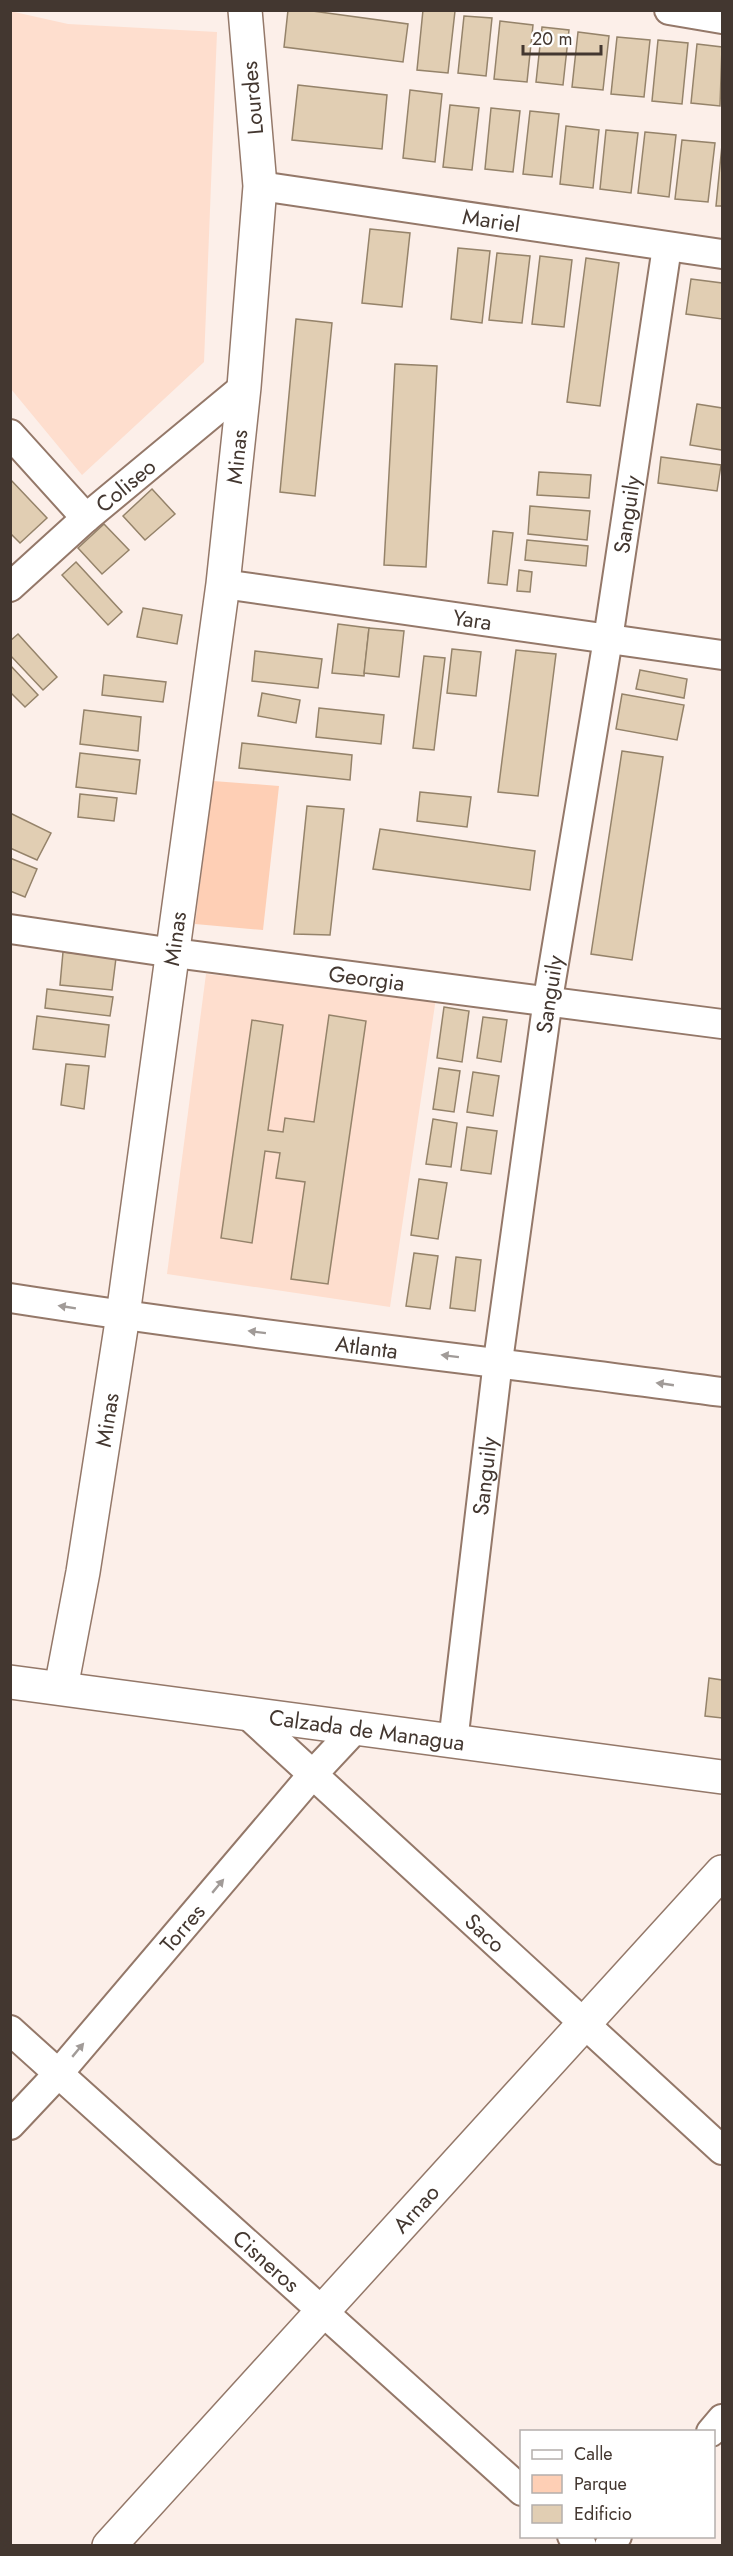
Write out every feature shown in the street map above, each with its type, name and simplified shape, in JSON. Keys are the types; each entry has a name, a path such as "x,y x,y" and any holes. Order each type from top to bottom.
{"street":[{"name":"Lourdes","path":"245,10 260,186"},
{"path":"669,10 723,19"},
{"name":"Mariel","path":"260,186 723,254"},
{"name":"Minas","path":"61,1688 83,1572 123,1316 223,584 244,387 260,186"},
{"name":"Sanguily","path":"453,1742 498,1361 548,999 608,639 666,247"},
{"name":"Coliseo","path":"10,587 86,518 244,387"},
{"path":"10,434 86,518"},
{"name":"Yara","path":"223,584 723,655"},
{"name":"Georgia","path":"10,929 174,953 548,999 723,1024"},
{"name":"Atlanta","path":"10,1298 123,1316 498,1361 723,1392"},
{"name":"Calzada de Managua","path":"10,1682 723,1777"},
{"name":"Saco","path":"248,1715 723,2150"},
{"name":"Torres","path":"10,2125 58,2074 313,1774 355,1729"},
{"name":"Arnao","path":"109,2546 723,1872"},
{"name":"Cisneros","path":"10,2030 520,2489"}],"shaded area":[{"path":"10,11 68,24 217,32 204,362 82,475 11,389"},
{"path":"206,974 436,998 390,1307 167,1274"}],"green space":[{"path":"213,781 279,786 263,930 195,924"}],"building":[{"path":"288,10 305,10 408,24 403,62 284,47"},
{"path":"423,10 455,11 448,73 417,70"},
{"path":"464,16 492,18 486,76 458,73"},
{"path":"500,21 533,25 527,82 494,79"},
{"path":"542,27 569,30 563,85 536,82"},
{"path":"578,32 609,36 603,90 572,87"},
{"path":"617,37 650,40 644,97 611,94"},
{"path":"658,40 688,43 682,104 652,101"},
{"path":"697,44 722,47 720,106 691,103"},
{"path":"298,85 387,95 382,149 292,140"},
{"path":"410,90 442,94 435,162 403,158"},
{"path":"450,105 479,108 472,170 443,167"},
{"path":"491,108 520,111 513,172 485,169"},
{"path":"530,111 559,114 552,177 523,174"},
{"path":"566,126 599,130 593,188 560,184"},
{"path":"606,130 638,133 631,193 600,189"},
{"path":"645,132 676,135 669,197 638,193"},
{"path":"682,140 715,143 708,202 675,199"},
{"path":"722,145 722,206 716,206"},
{"path":"370,229 410,233 402,307 362,303"},
{"path":"458,248 490,251 482,323 451,319"},
{"path":"497,253 530,256 522,323 489,320"},
{"path":"540,256 572,260 564,327 532,324"},
{"path":"586,258 619,263 600,406 567,402"},
{"path":"691,279 722,283 722,319 686,314"},
{"path":"296,319 332,323 315,496 280,492"},
{"path":"395,364 437,366 426,567 384,565"},
{"path":"697,404 722,408 722,450 690,445"},
{"path":"661,457 721,465 717,491 658,483"},
{"path":"539,472 591,475 589,498 537,495"},
{"path":"10,479 47,518 20,543 10,533"},
{"path":"152,489 175,514 145,540 123,516"},
{"path":"530,506 590,511 587,540 528,534"},
{"path":"104,524 129,550 102,574 78,548"},
{"path":"493,531 513,533 507,585 488,583"},
{"path":"527,540 588,546 586,566 525,560"},
{"path":"76,562 122,612 108,625 62,575"},
{"path":"519,570 532,572 530,592 517,591"},
{"path":"143,608 182,615 177,644 137,637"},
{"path":"338,624 369,628 364,676 332,673"},
{"path":"369,628 404,631 399,677 364,673"},
{"path":"18,634 57,677 43,690 10,655 10,641"},
{"path":"452,649 481,652 476,696 447,693"},
{"path":"516,650 556,654 538,796 498,792"},
{"path":"255,651 322,659 318,688 252,681"},
{"path":"424,656 445,658 434,750 413,748"},
{"path":"10,665 38,695 25,707 10,692"},
{"path":"640,670 687,679 684,698 636,689"},
{"path":"104,675 166,682 163,702 102,695"},
{"path":"262,693 300,700 296,723 258,716"},
{"path":"622,694 684,705 677,740 616,729"},
{"path":"319,708 384,715 381,744 316,737"},
{"path":"84,710 141,717 138,751 80,744"},
{"path":"242,743 352,755 350,780 239,768"},
{"path":"622,751 663,757 632,960 591,954"},
{"path":"80,753 140,760 136,794 76,787"},
{"path":"420,792 471,797 467,827 417,821"},
{"path":"80,794 117,798 114,821 78,817"},
{"path":"307,806 344,809 330,935 294,934"},
{"path":"10,813 51,833 37,860 10,848"},
{"path":"380,829 535,851 530,890 373,869"},
{"path":"10,858 37,869 25,897 10,891"},
{"path":"63,952 116,958 112,990 60,985"},
{"path":"47,989 113,997 110,1016 45,1008"},
{"path":"444,1007 469,1011 462,1062 437,1058"},
{"path":"329,1015 366,1021 328,1284 291,1279 305,1182 276,1178 280,1153 265,1151 252,1243 221,1238 252,1020 283,1025 268,1130 283,1132 285,1118 314,1122"},
{"path":"37,1016 109,1025 105,1057 33,1049"},
{"path":"483,1017 507,1020 501,1062 477,1058"},
{"path":"66,1064 89,1066 84,1109 61,1105"},
{"path":"439,1068 460,1071 454,1112 433,1109"},
{"path":"473,1072 499,1076 493,1116 467,1112"},
{"path":"433,1119 457,1123 451,1167 426,1164"},
{"path":"467,1127 497,1131 491,1174 461,1170"},
{"path":"419,1179 447,1183 438,1239 411,1235"},
{"path":"414,1253 438,1256 430,1309 406,1306"},
{"path":"456,1257 481,1260 475,1311 450,1308"},
{"path":"709,1678 722,1680 722,1718 705,1716"}]}
